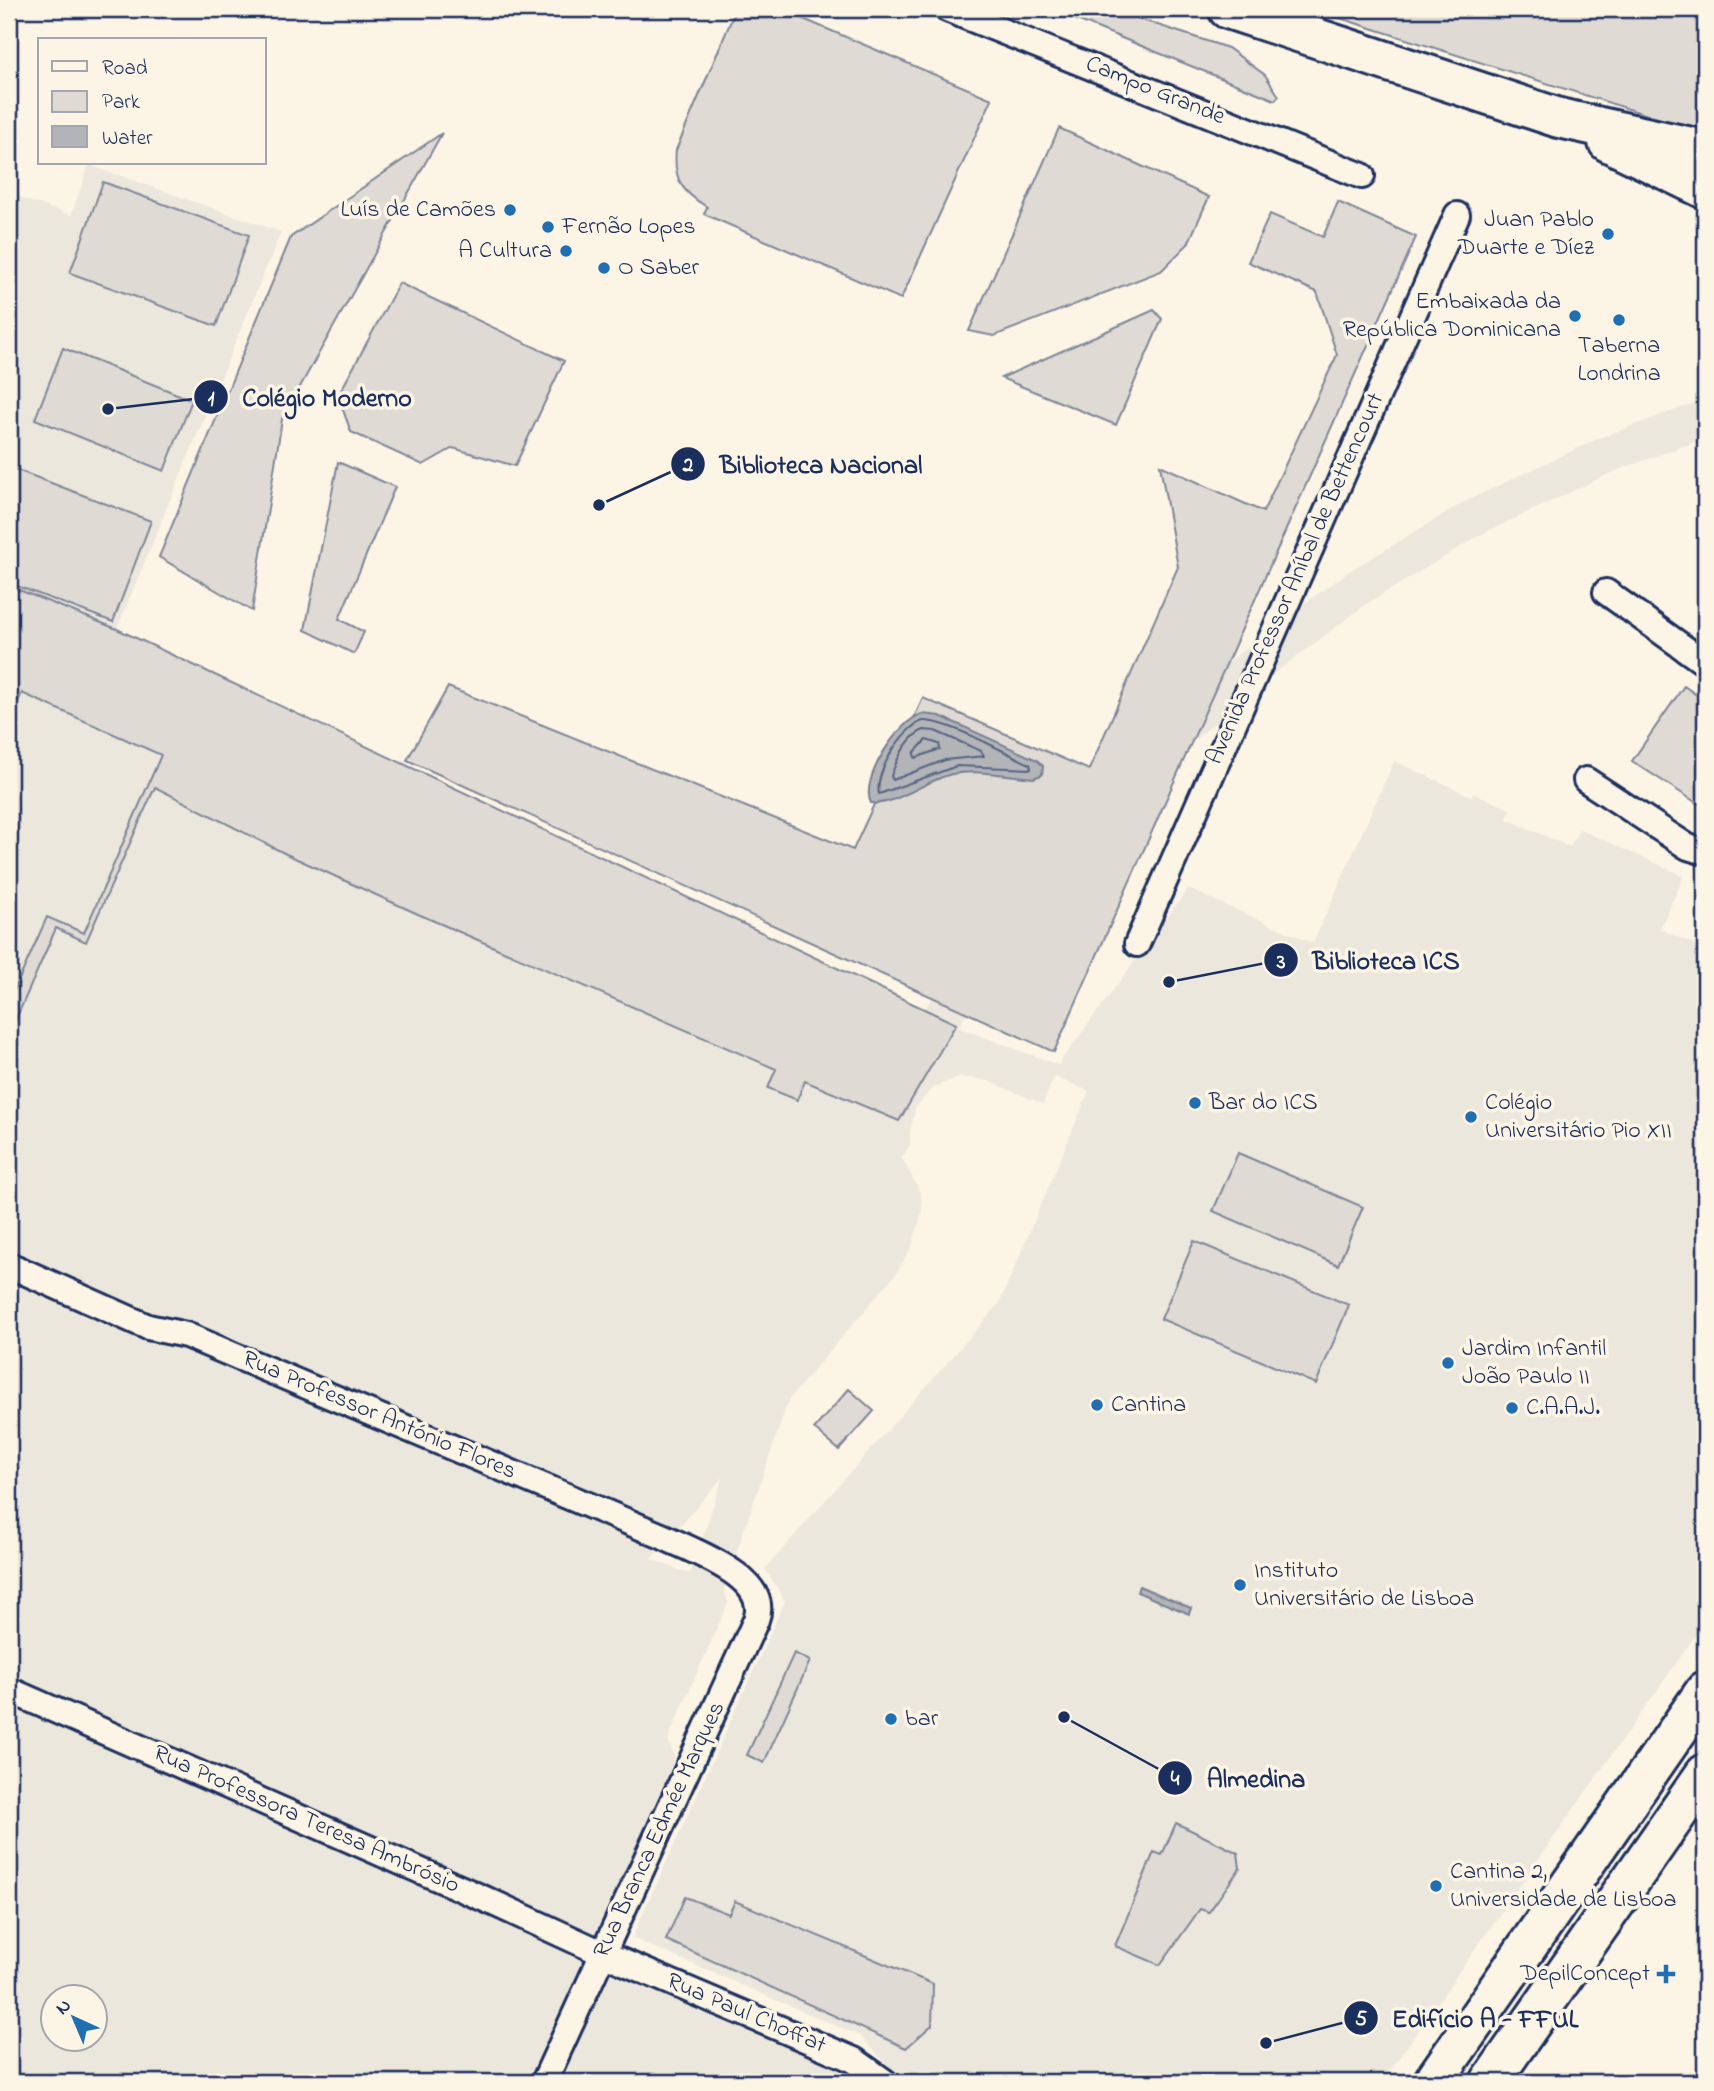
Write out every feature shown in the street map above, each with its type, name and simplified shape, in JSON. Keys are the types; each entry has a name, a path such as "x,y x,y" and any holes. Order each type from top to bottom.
{"main road":[{"path":"1228,9 1559,118 1705,150"},
{"path":"1559,118 1705,189"},
{"path":"1433,2082 1705,1691"},
{"path":"1492,2081 1705,1773"}],"street":[{"name":"Campo Grande","path":"947,9 1362,176"},
{"name":"Avenida Professor Aníbal de Bettencourt","path":"1137,944 1457,215"},
{"path":"1606,592 1705,663"},
{"path":"1586,780 1688,847 1705,852"},
{"name":"Rua Professor António Flores","path":"9,1265 148,1327 186,1335 664,1537 744,1579"},
{"name":"Rua Branca Edmée Marques","path":"544,2082 758,1616 758,1600 744,1579"},
{"name":"Rua Professora Teresa Ambrósio","path":"9,1690 462,1888 602,1953"},
{"name":"Rua Paul Choffat","path":"602,1953 854,2060 885,2082"}],"shaded area":[{"path":"89,165 281,232 117,629 9,586 9,194 71,215"},
{"path":"1705,399 1705,438 1613,472 1482,534 1368,603 1251,691 1195,740 997,967 958,1027 1058,1065 1188,889 1313,943 1394,761 1471,796 1473,793 1510,809 1507,819 1570,847 1579,829 1684,876 1660,929 1698,946 1696,952 1705,959 1705,1622 1382,2082 904,2082 860,2036 632,1938 785,1601 765,1569 999,1304 1089,1091 1054,1077 1043,1104 985,1080 960,1077 934,1087 916,1107 910,1131 910,1145 902,1158 921,1194 922,1212 912,1246 896,1274 789,1399 724,1589 728,1603 668,1739 675,1758 587,1959 865,2082 9,2082 9,665 922,1013 934,995 1227,663 1348,572 1464,502 1599,438","holes":["723,1477 690,1574 651,1559"]}],"green space":[{"path":"736,9 780,9 992,99 901,299 704,214 707,207 691,196 681,184 676,169 676,150"},
{"path":"1050,9 1109,9 1228,48 1265,75 1279,96 1275,100"},
{"path":"1311,9 1705,9 1705,133"},
{"path":"1059,128 1209,197 1188,244 1161,271 994,336 969,331"},
{"path":"442,133 282,419 252,611 159,557 291,237"},
{"path":"103,182 249,235 216,326 70,273"},
{"path":"1338,202 1416,237 1054,1052 407,760 448,687 853,850 923,698 1089,770 1178,567 1160,465 1263,512 1337,355 1317,292 1248,262 1270,214 1323,237"},
{"path":"399,283 564,361 515,466 453,448 423,465 351,432 338,396"},
{"path":"1154,310 1162,319 1116,425 1001,378"},
{"path":"63,348 192,400 164,471 35,419"},
{"path":"338,462 395,487 339,619 364,632 354,654 305,630"},
{"path":"9,467 151,521 113,622 9,583"},
{"path":"9,586 117,629 956,1024 899,1121 805,1081 797,1100 768,1088 776,1069 418,914 286,854 155,787 86,942 56,928 9,1035 9,1002 47,917 84,933 161,755 22,693 9,722"},
{"path":"1684,686 1705,701 1703,807 1632,761"},
{"path":"1238,1153 1363,1207 1338,1265 1213,1211"},
{"path":"1194,1241 1349,1305 1316,1384 1161,1319"},
{"path":"849,1389 874,1411 839,1450 814,1429"},
{"path":"794,1653 810,1661 764,1763 747,1755"},
{"path":"1176,1823 1238,1853 1240,1868 1209,1912 1200,1909 1160,1965 1115,1946 1154,1852 1162,1855"},
{"path":"685,1897 729,1914 735,1901 933,1984 932,2025 906,2048 666,1940"}],"water":[{"path":"922,714 940,716 1037,760 1043,766 1042,775 1033,778 982,773 952,774 890,801 871,803 871,780 883,752 903,727"},
{"path":"1139,1586 1191,1608 1189,1614 1137,1592"}],"place":[{"name":"Luís de Camões","path":"510,210"},
{"name":"Fernão Lopes","path":"548,227"},
{"name":"Juan Pablo Duarte e Díez","path":"1608,234"},
{"name":"A Cultura","path":"566,251"},
{"name":"O Saber","path":"604,268"},
{"name":"Embaixada da República Dominicana","path":"1575,316"},
{"name":"Taberna Londrina","path":"1619,320"},
{"name":"Colégio Moderno","path":"108,409"},
{"name":"Biblioteca Nacional","path":"599,505"},
{"name":"Biblioteca ICS","path":"1169,982"},
{"name":"Bar do ICS","path":"1195,1103"},
{"name":"Colégio Universitário Pio XII","path":"1471,1117"},
{"name":"Jardim Infantil João Paulo II","path":"1448,1363"},
{"name":"Cantina","path":"1097,1405"},
{"name":"C.A.A.J.","path":"1512,1408"},
{"name":"Instituto Universitário de Lisboa","path":"1240,1585"},
{"name":"Almedina","path":"1064,1717"},
{"name":"bar","path":"891,1719"},
{"name":"Cantina 2, Universidade de Lisboa","path":"1436,1886"},
{"name":"DepilConcept","path":"1666,1974"},
{"name":"Edifício A - FFUL","path":"1266,2043"}]}
